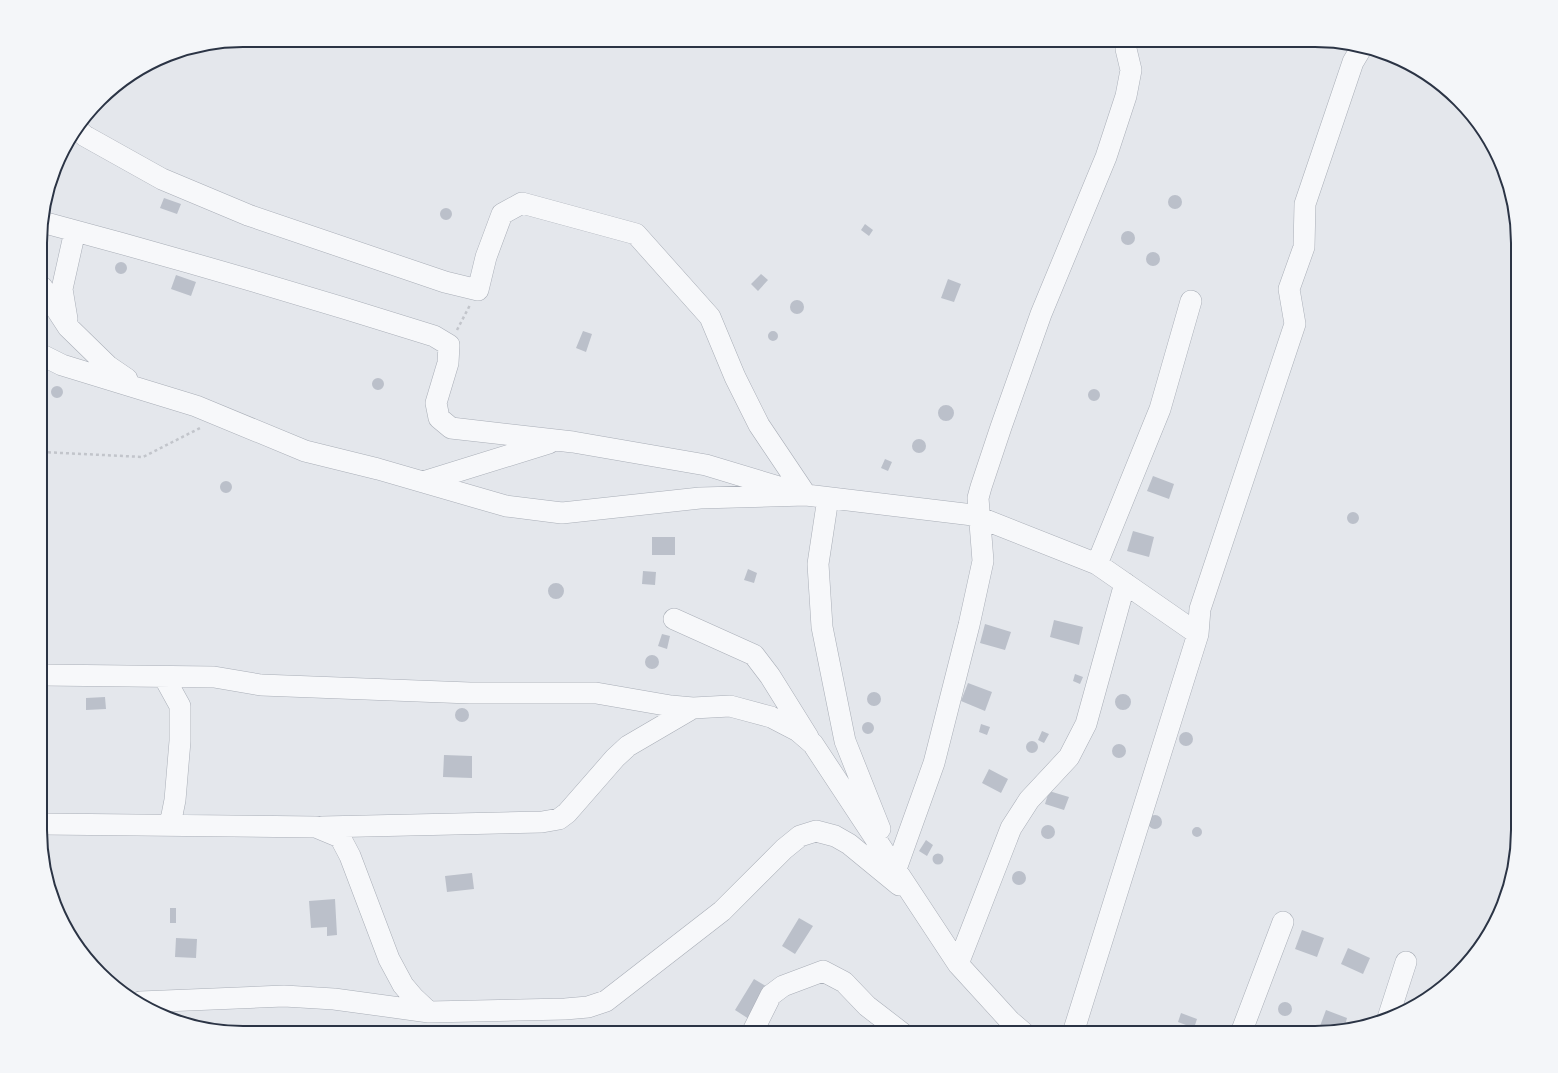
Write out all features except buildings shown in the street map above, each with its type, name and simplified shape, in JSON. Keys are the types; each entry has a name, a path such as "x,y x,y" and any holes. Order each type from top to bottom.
{"street":[{"path":"898,866 934,764 983,562 978,498 1003,419 1041,314 1106,157 1126,96 1131,70 1126,47"},
{"path":"1075,1026 1198,634 1200,609 1295,324 1289,289 1304,247 1305,204 1353,62 1359,52"},
{"path":"81,133 162,179 248,215 445,282 478,290 486,257 502,214 522,203 636,234 710,317 735,377 759,425 806,495"},
{"path":"48,224 254,280 434,336 449,345 448,363 436,403 440,418 451,428 557,441 706,465 806,495 973,515 1097,564 1198,634"},
{"path":"68,327 62,289 75,231"},
{"path":"47,294 68,327 108,366 145,390"},
{"path":"1097,564 1160,409 1191,301"},
{"path":"47,354 62,365"},
{"path":"47,358 62,365 196,406 305,451 378,468 506,506 562,513 700,498 806,495"},
{"path":"423,482 557,441"},
{"path":"828,498 818,564 824,635 845,741 880,828 914,896 958,964 1016,1026"},
{"path":"958,964 1011,828 1029,800 1069,757 1086,724 1125,583"},
{"path":"674,619 754,655 770,676 813,744 898,866"},
{"path":"47,675 214,677 260,685 470,693 596,693 671,706 693,708 730,706 771,717 798,731 813,744"},
{"path":"164,677 180,706 180,741 175,800 170,825"},
{"path":"47,824 316,827 542,822 559,819 567,813 615,758 628,746 693,708"},
{"path":"316,827 340,837 350,856 389,959 403,985 429,1012"},
{"path":"148,1002 284,996 334,999 429,1012 565,1010 588,1007 606,1001 722,911 784,849 800,836 816,832 835,836 849,844 914,896"},
{"path":"1244,1026 1283,922"},
{"path":"1390,1011 1406,962"},
{"path":"756,1026 771,995 783,986 823,971 844,982 867,1006 893,1026"}],"path":[{"path":"449,345 478,290"},
{"path":"47,452 143,457 223,417"}]}
